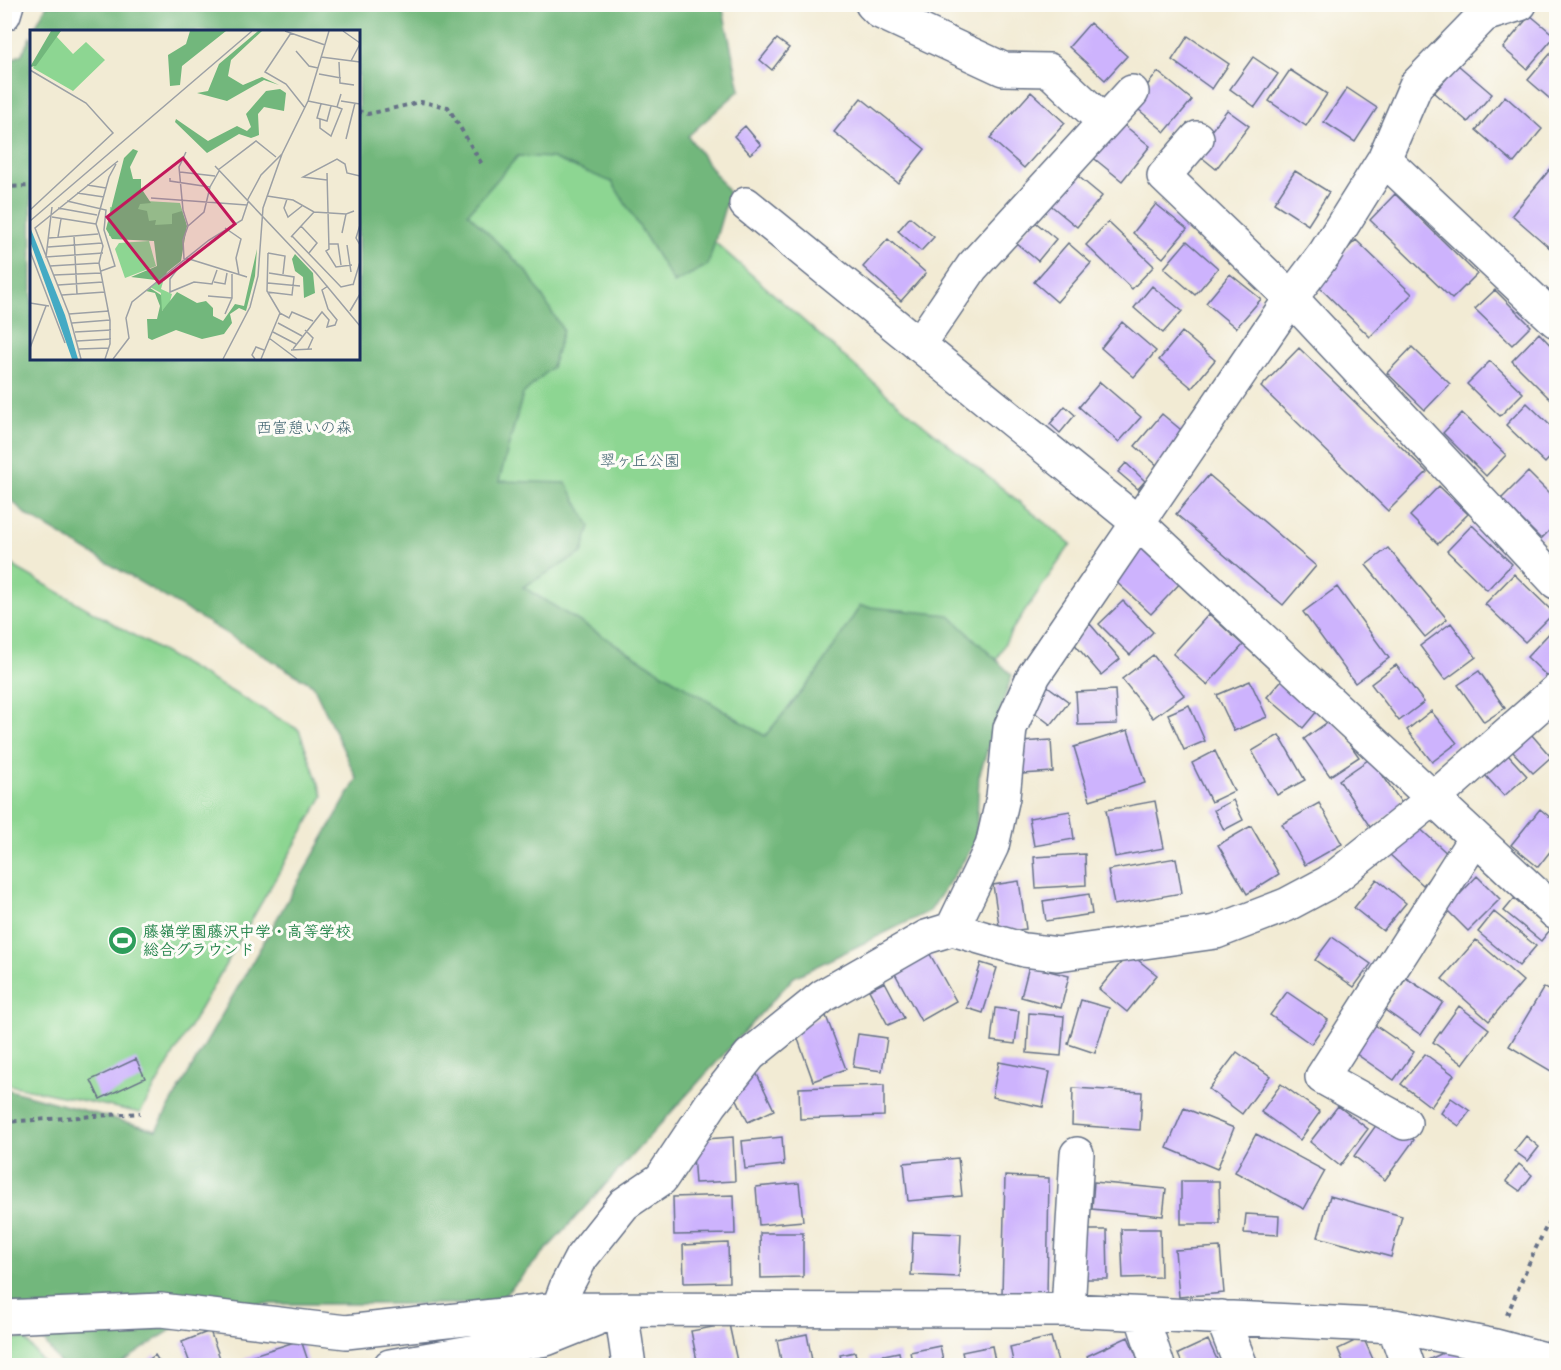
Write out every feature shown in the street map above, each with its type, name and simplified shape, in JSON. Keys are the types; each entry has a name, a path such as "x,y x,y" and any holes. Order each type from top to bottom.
{"street":[{"path":"4,14 7,4"},
{"path":"872,4 880,12 1003,69 1049,70 1104,122"},
{"path":"952,929 992,846 1003,797 1010,728 1034,675 1291,298 1325,253 1384,159 1416,85 1485,15 1520,4"},
{"path":"919,345 972,267 1132,92"},
{"path":"1197,138 1164,176 1291,298 1557,582"},
{"path":"1384,159 1557,321"},
{"path":"746,204 1137,522 1557,913"},
{"path":"558,1309 581,1257 624,1204 661,1179 711,1104 750,1055 823,996 926,937 952,929 1024,950 1058,954 1216,932 1286,905 1329,882 1433,799 1557,692"},
{"path":"1405,1123 1322,1077 1474,838"},
{"path":"1068,1310 1077,1154"},
{"path":"4,1317 160,1310 346,1332 558,1309 1068,1310 1394,1326 1495,1346 1557,1362"},
{"path":"390,1365 546,1340 621,1309"},
{"path":"621,1309 629,1365"},
{"path":"1141,1314 1158,1365"},
{"path":"1222,1317 1241,1365"},
{"path":"1394,1326 1408,1365"}],"path":[{"path":"360,112 368,114 421,102 448,107 483,166"},
{"path":"4,187 30,186"},
{"path":"4,1122 140,1113"},
{"path":"1495,1346 1532,1256 1557,1207"}],"green space":[{"name":"西富憩いの森","path":"47,5 722,5 740,90 688,136 729,193 708,265 674,283 612,182 552,158 518,156 468,213 528,273 563,330 552,367 523,394 499,481 566,483 590,526 582,553 523,587 765,736 816,674 860,606 949,615 1012,675 979,776 976,842 930,911 794,977 497,1304 210,1304 117,1366 61,1365 40,1335 5,1326 5,1089 156,1130 357,779 313,685 25,514 5,493 4,64 22,54 30,37 30,360 360,360 360,30 34,30"},
{"name":"翠ヶ丘公園","path":"524,146 659,193 891,398 1071,544 1012,630 992,668 945,821 601,685 385,425 434,236"},
{"name":"藤嶺学園藤沢中学・高等学校 総合グラウンド","path":"4,557 18,569 299,730 323,796 140,1113 5,1084"},
{"path":"5,1339 25,1339 45,1365 5,1365"}],"building":[{"path":"1530,15 1555,36 1527,69 1503,48"},
{"path":"1090,23 1127,56 1105,80 1069,47"},
{"path":"1188,36 1229,64 1212,89 1172,60"},
{"path":"777,39 789,48 772,70 760,60"},
{"path":"1556,47 1556,104 1528,80"},
{"path":"1253,57 1278,74 1255,107 1230,89"},
{"path":"1458,65 1492,94 1468,122 1434,93"},
{"path":"1290,70 1327,94 1306,126 1269,101"},
{"path":"1158,72 1192,100 1165,132 1132,104"},
{"path":"1347,88 1377,108 1355,142 1324,122"},
{"path":"1031,92 1065,123 1024,168 990,138"},
{"path":"1505,96 1542,129 1514,163 1476,130"},
{"path":"861,98 925,149 898,183 834,132"},
{"path":"1227,110 1249,126 1216,169 1195,152"},
{"path":"1119,121 1150,146 1122,181 1091,156"},
{"path":"745,126 761,145 750,154 734,136"},
{"path":"1556,162 1556,245 1552,250 1512,215"},
{"path":"1295,171 1329,192 1308,225 1274,203"},
{"path":"1073,172 1102,196 1077,227 1048,203"},
{"path":"1395,194 1477,274 1452,299 1370,220"},
{"path":"1156,204 1187,229 1163,258 1133,233"},
{"path":"910,217 934,237 921,251 898,231"},
{"path":"1034,221 1056,239 1038,261 1016,243"},
{"path":"1108,222 1154,266 1132,289 1086,245"},
{"path":"888,239 926,273 901,301 863,267"},
{"path":"1356,240 1412,294 1370,337 1314,282"},
{"path":"1187,241 1218,268 1195,295 1164,268"},
{"path":"1068,243 1091,263 1057,302 1034,282"},
{"path":"1230,274 1261,299 1236,328 1206,303"},
{"path":"1152,286 1182,311 1163,333 1134,308"},
{"path":"1495,290 1531,326 1512,345 1475,309"},
{"path":"1122,322 1156,351 1134,377 1101,348"},
{"path":"1182,332 1215,360 1192,388 1159,360"},
{"path":"1539,333 1556,351 1556,405 1512,361"},
{"path":"1412,347 1450,384 1425,410 1387,373"},
{"path":"1299,348 1427,472 1388,511 1261,387"},
{"path":"1490,361 1523,393 1500,416 1467,384"},
{"path":"1100,382 1141,417 1119,442 1079,407"},
{"path":"1527,403 1556,431 1556,451 1545,463 1506,425"},
{"path":"1065,406 1075,415 1060,433 1050,424"},
{"path":"1462,413 1506,455 1486,476 1443,433"},
{"path":"1162,414 1186,434 1158,466 1135,446"},
{"path":"1126,463 1145,481 1138,489 1118,472"},
{"path":"1528,472 1556,500 1556,524 1541,539 1501,499"},
{"path":"1209,475 1316,566 1283,605 1176,514"},
{"path":"1439,486 1468,514 1438,544 1410,516"},
{"path":"1472,525 1512,564 1487,590 1447,551"},
{"path":"1144,541 1184,579 1151,614 1111,577"},
{"path":"1388,548 1447,619 1425,637 1366,565"},
{"path":"1514,574 1554,613 1525,642 1485,604"},
{"path":"1337,587 1389,658 1355,683 1303,612"},
{"path":"1123,601 1153,632 1130,655 1099,624"},
{"path":"1209,614 1243,645 1207,685 1173,654"},
{"path":"1451,623 1476,657 1445,680 1420,646"},
{"path":"1090,624 1120,659 1101,675 1072,641"},
{"path":"1556,626 1556,673 1550,679 1527,657"},
{"path":"1153,655 1184,695 1153,718 1122,679"},
{"path":"1396,665 1424,702 1399,721 1371,684"},
{"path":"1479,671 1505,708 1484,722 1458,685"},
{"path":"1287,674 1323,704 1303,728 1267,697"},
{"path":"1250,681 1267,717 1234,731 1217,695"},
{"path":"1042,682 1069,702 1051,725 1025,705"},
{"path":"1115,690 1117,724 1078,725 1076,692"},
{"path":"1189,705 1205,741 1184,750 1168,714"},
{"path":"1431,711 1457,743 1432,762 1407,730"},
{"path":"1332,719 1359,757 1330,776 1304,739"},
{"path":"1128,730 1145,783 1090,800 1074,747"},
{"path":"1531,734 1551,757 1533,773 1512,751"},
{"path":"1279,735 1305,780 1277,795 1252,751"},
{"path":"1051,740 1053,772 1022,774 1021,742"},
{"path":"1215,751 1234,791 1211,802 1192,763"},
{"path":"1508,755 1527,776 1504,796 1485,775"},
{"path":"1371,758 1403,805 1370,827 1339,780"},
{"path":"1233,800 1243,820 1224,830 1214,810"},
{"path":"1155,801 1164,848 1115,857 1106,810"},
{"path":"1319,803 1342,844 1305,865 1282,824"},
{"path":"1540,809 1556,822 1556,844 1538,867 1511,845"},
{"path":"1070,811 1074,839 1034,846 1029,818"},
{"path":"1415,824 1450,856 1423,885 1389,854"},
{"path":"1251,826 1279,874 1247,894 1218,845"},
{"path":"1085,854 1086,885 1036,888 1034,857"},
{"path":"1176,858 1182,893 1114,905 1108,870"},
{"path":"1477,876 1500,899 1468,931 1446,909"},
{"path":"1377,879 1406,903 1383,931 1354,908"},
{"path":"1019,881 1026,929 1000,932 993,885"},
{"path":"1089,894 1092,914 1046,921 1043,901"},
{"path":"1514,899 1550,930 1541,941 1504,911"},
{"path":"1494,912 1536,946 1519,966 1478,932"},
{"path":"1332,937 1371,964 1354,987 1315,960"},
{"path":"1476,940 1523,981 1489,1021 1442,979"},
{"path":"927,949 956,1001 921,1021 892,968"},
{"path":"1129,953 1157,975 1127,1012 1099,989"},
{"path":"981,963 997,968 983,1013 967,1008"},
{"path":"1029,966 1069,976 1061,1008 1021,997"},
{"path":"1406,978 1443,1002 1421,1035 1385,1010"},
{"path":"885,982 904,1018 888,1025 869,990"},
{"path":"1544,987 1556,995 1556,1074 1509,1046"},
{"path":"1287,992 1328,1020 1311,1044 1270,1015"},
{"path":"1081,1000 1109,1008 1095,1053 1068,1044"},
{"path":"1459,1006 1489,1029 1463,1064 1433,1042"},
{"path":"995,1008 1019,1011 1015,1044 991,1041"},
{"path":"1029,1013 1064,1016 1061,1056 1027,1053"},
{"path":"826,1016 846,1069 813,1081 794,1028"},
{"path":"1372,1023 1414,1052 1394,1080 1352,1051"},
{"path":"858,1034 887,1038 882,1071 853,1067"},
{"path":"1237,1052 1270,1076 1242,1114 1209,1089"},
{"path":"1425,1054 1454,1075 1431,1107 1401,1084"},
{"path":"136,1059 145,1078 100,1099 91,1080"},
{"path":"999,1062 1050,1072 1043,1107 992,1097"},
{"path":"756,1072 774,1110 748,1122 730,1085"},
{"path":"1281,1084 1320,1112 1300,1140 1261,1112"},
{"path":"884,1085 884,1116 800,1119 799,1088"},
{"path":"1073,1088 1142,1092 1140,1130 1072,1125"},
{"path":"1451,1098 1470,1111 1459,1126 1441,1113"},
{"path":"1338,1106 1368,1129 1340,1166 1310,1142"},
{"path":"1184,1108 1234,1128 1217,1169 1167,1148"},
{"path":"1382,1117 1414,1140 1385,1180 1354,1156"},
{"path":"1256,1134 1325,1171 1304,1209 1235,1172"},
{"path":"1526,1136 1539,1147 1528,1161 1514,1151"},
{"path":"733,1137 735,1181 695,1183 692,1140"},
{"path":"782,1137 784,1165 745,1169 742,1141"},
{"path":"958,1158 962,1196 908,1201 904,1163"},
{"path":"1519,1164 1532,1175 1520,1191 1506,1181"},
{"path":"1005,1176 1049,1178 1047,1296 1002,1294"},
{"path":"1181,1181 1219,1181 1220,1224 1181,1224"},
{"path":"1094,1182 1166,1189 1163,1216 1092,1209"},
{"path":"799,1183 803,1221 759,1225 756,1187"},
{"path":"734,1195 735,1234 674,1235 673,1197"},
{"path":"1330,1196 1402,1216 1391,1257 1318,1237"},
{"path":"1246,1214 1279,1216 1278,1235 1244,1233"},
{"path":"1121,1229 1160,1229 1161,1277 1123,1278"},
{"path":"1081,1230 1107,1230 1108,1279 1082,1279"},
{"path":"913,1232 961,1234 959,1277 911,1275"},
{"path":"760,1233 803,1233 803,1277 761,1278"},
{"path":"728,1243 729,1282 684,1283 683,1245"},
{"path":"1220,1247 1224,1293 1179,1297 1175,1250"},
{"path":"729,1324 738,1366 698,1366 691,1331"},
{"path":"210,1331 223,1366 191,1366 182,1342"},
{"path":"807,1334 813,1366 782,1366 777,1340"},
{"path":"1051,1337 1059,1366 1014,1366 1010,1347"},
{"path":"1128,1337 1141,1366 1091,1366 1087,1356"},
{"path":"1363,1337 1376,1366 1345,1366 1338,1349"},
{"path":"301,1340 309,1364 246,1366 244,1358"},
{"path":"1208,1340 1220,1366 1183,1366 1178,1354"},
{"path":"1460,1345 1470,1366 1430,1366 1428,1360"},
{"path":"940,1346 944,1366 913,1366 910,1352"},
{"path":"992,1346 996,1366 965,1366 962,1352"},
{"path":"855,1352 858,1366 843,1366 840,1355"},
{"path":"899,1352 902,1366 871,1366 869,1358"},
{"path":"155,1355 162,1366 140,1366"}],"place":[{"name":"藤嶺学園藤沢中学・高等学校 総合グラウンド","path":"122,940"}]}
